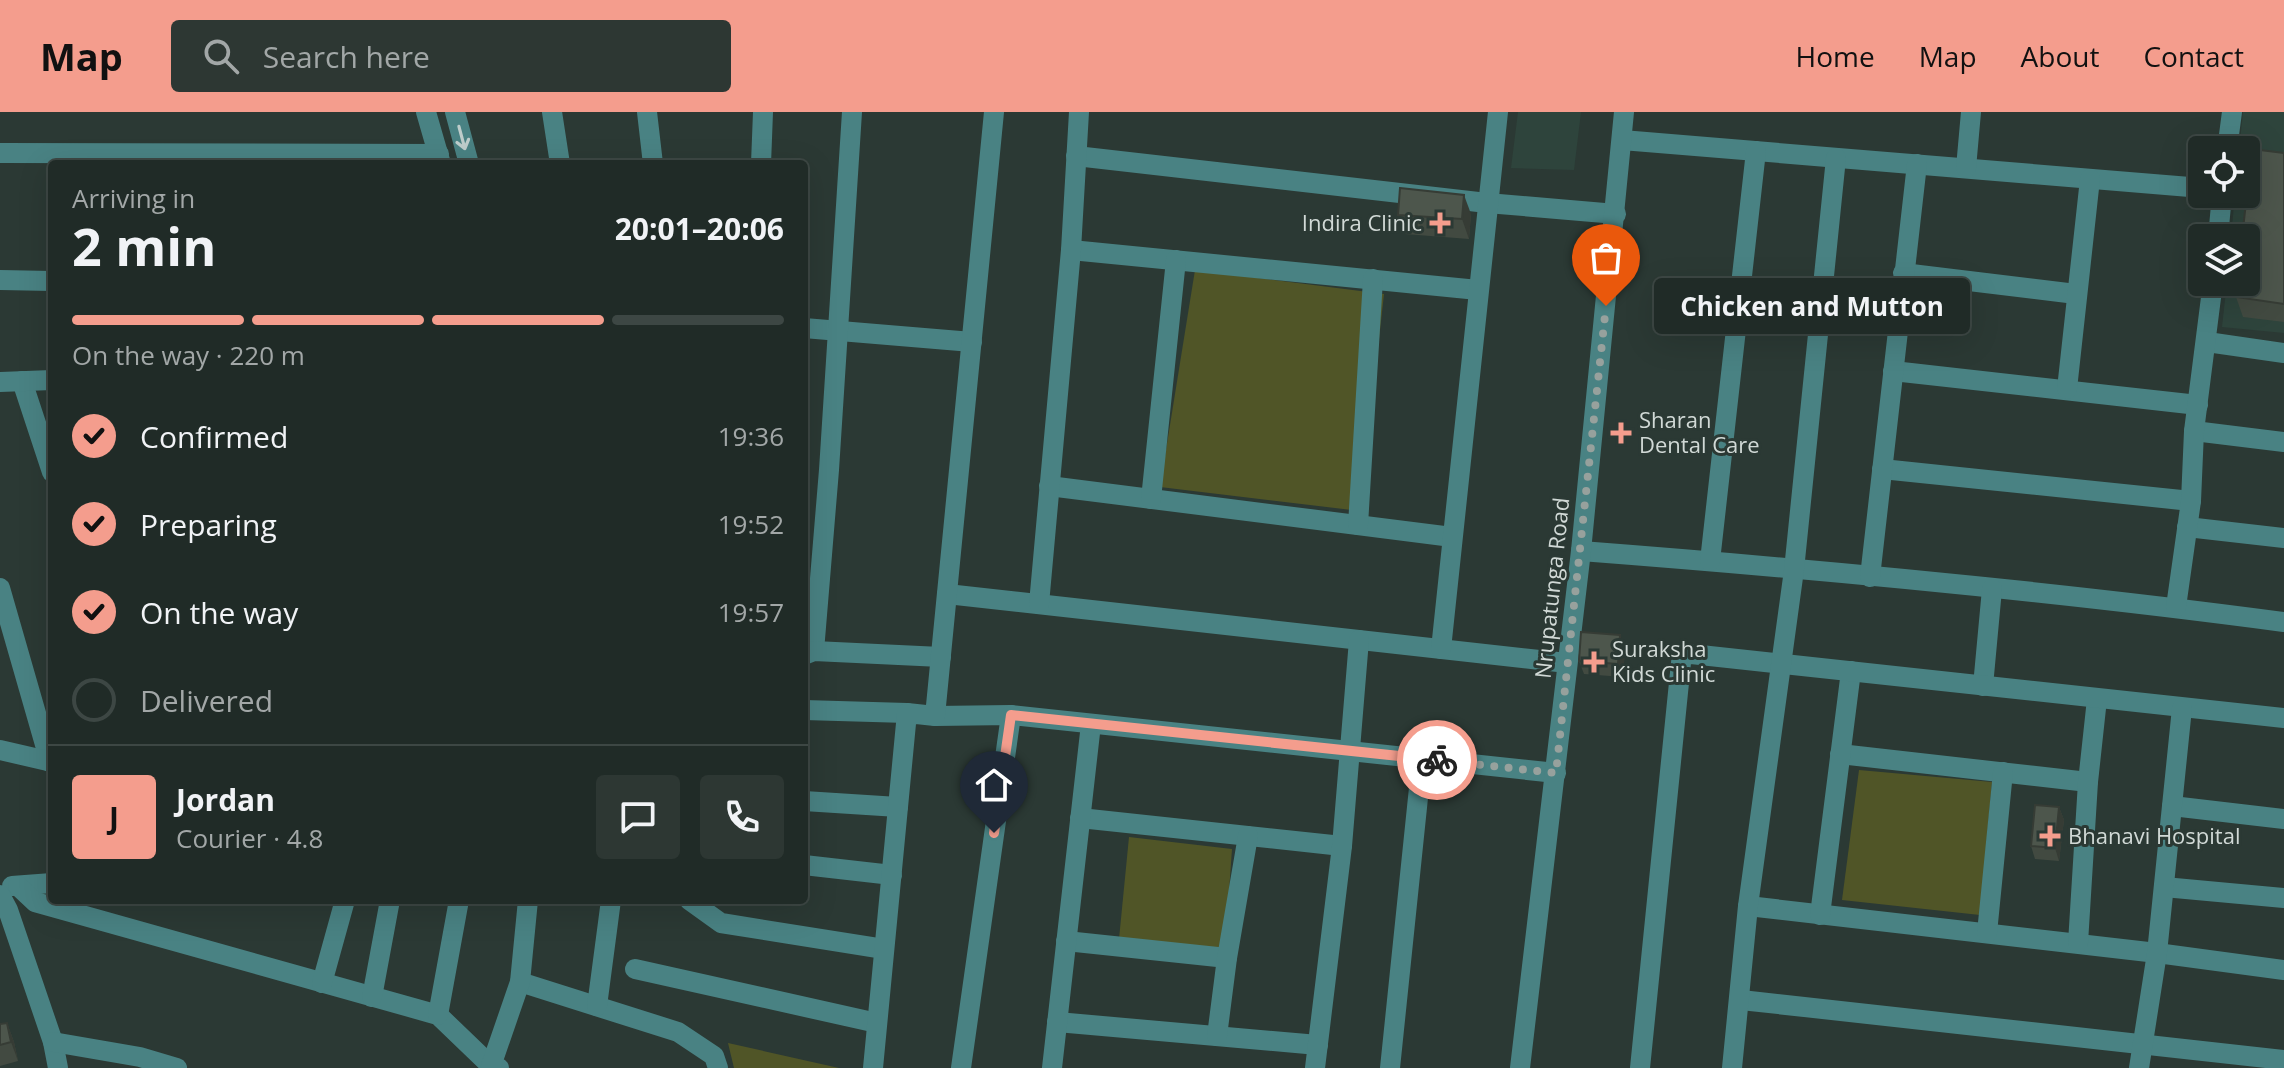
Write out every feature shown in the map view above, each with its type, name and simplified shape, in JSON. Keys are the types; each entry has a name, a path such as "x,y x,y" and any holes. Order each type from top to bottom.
{"street":[{"path":"0,153 440,159 426,112"},
{"path":"455,112 468,160"},
{"path":"552,112 559,160"},
{"path":"647,112 653,160"},
{"path":"761,160 763,112"},
{"path":"852,112 838,330 809,653 941,657"},
{"path":"935,716 994,112"},
{"path":"1039,604 1071,250 1079,112"},
{"path":"1441,649 1498,112"},
{"name":"Nrupatunga Road","path":"1520,1068 1581,551 1624,112"},
{"path":"1966,168 1971,112"},
{"path":"2229,136 2232,112"},
{"path":"1622,140 2188,187"},
{"path":"1710,561 1756,151"},
{"path":"1076,156 1487,203 1616,214"},
{"path":"1732,1068 1748,906 1794,570 1836,158"},
{"path":"1870,577 1917,164"},
{"path":"2067,389 2090,179"},
{"path":"1071,250 1478,290"},
{"path":"1151,499 1176,260"},
{"path":"1903,273 2076,294"},
{"path":"1358,525 1373,279"},
{"path":"0,280 48,281"},
{"path":"2176,607 2191,501 2194,431 2212,296"},
{"path":"808,328 972,342"},
{"path":"2207,342 2284,353"},
{"path":"1893,371 2198,405"},
{"path":"0,382 48,380"},
{"path":"22,381 48,460"},
{"path":"2194,431 2284,442"},
{"path":"1882,469 2191,501"},
{"path":"1049,486 1452,537"},
{"path":"2187,527 2284,538"},
{"path":"1581,551 2176,607 2284,622"},
{"path":"0,588 48,752"},
{"path":"1983,686 1992,589"},
{"path":"947,594 1567,663"},
{"path":"1315,1068 1342,846 1359,640"},
{"path":"1640,1068 1682,653 2284,718"},
{"path":"1820,915 1851,671"},
{"path":"2078,943 2088,782 2097,699"},
{"path":"2139,1068 2157,953 2182,708"},
{"path":"808,710 935,716 1011,715 1556,773"},
{"path":"873,1068 907,713"},
{"path":"961,1068 1011,715"},
{"path":"1052,1068 1091,724"},
{"path":"0,750 48,761"},
{"path":"1840,754 2088,782"},
{"path":"1390,1068 1422,759"},
{"path":"1987,933 2003,772"},
{"path":"808,801 898,807"},
{"path":"2172,806 2284,819"},
{"path":"1080,818 1342,846"},
{"path":"1217,1036 1248,836"},
{"path":"808,865 892,875"},
{"path":"6,889 48,884"},
{"path":"2164,887 2284,898"},
{"path":"6,889 35,902 438,1015 495,1067 520,982 528,904"},
{"path":"6,889 8,910 53,1042 58,1068"},
{"path":"322,983 344,904"},
{"path":"372,997 389,904"},
{"path":"438,1015 458,904"},
{"path":"597,1006 610,904"},
{"path":"695,904 721,923 884,949"},
{"path":"1748,906 2284,970"},
{"path":"1066,941 1227,958"},
{"path":"635,969 877,1023"},
{"path":"520,982 678,1032 714,1056 718,1068"},
{"path":"1741,1000 2284,1060"},
{"path":"1057,1022 1318,1045"},
{"path":"53,1042 140,1057 177,1068"}],"shaded area":[{"path":"1518,112 1581,112 1574,170 1511,168"},
{"path":"2243,112 2284,112 2284,333 2222,327 2225,296 2260,296 2260,224 2232,224 2234,208 2260,208 2260,136 2240,136"}],"green space":[{"path":"1195,270 1384,294 1360,511 1160,487"},
{"path":"1859,770 1992,782 1980,915 1842,900"},
{"path":"1129,837 1232,849 1225,949 1119,939"},
{"path":"728,1043 839,1068 734,1068"}],"building":[{"path":"2260,150 2284,153 2284,304 2236,297 2260,296 2260,224 2244,224 2245,208 2260,208"},
{"path":"1400,188 1464,195 1462,219 1398,215"},
{"path":"1581,632 1620,635 1618,664 1579,661"},
{"path":"2035,805 2059,807 2055,848 2031,846"},
{"path":"7,1023 11,1042 0,1045 0,1024"}],"way so far":[{"path":"1437,760 1556,773 1606,306"}],"place":[{"name":"Indira Clinic","path":"1440,223"},
{"name":"Chicken and Mutton","path":"1606,306"},
{"name":"Sharan Dental Care","path":"1621,433"},
{"name":"Suraksha Kids Clinic","path":"1594,662"},
{"name":"Bhanavi Hospital","path":"2050,836"}],"route":[{"path":"994,833 1011,715 1437,760"}]}
